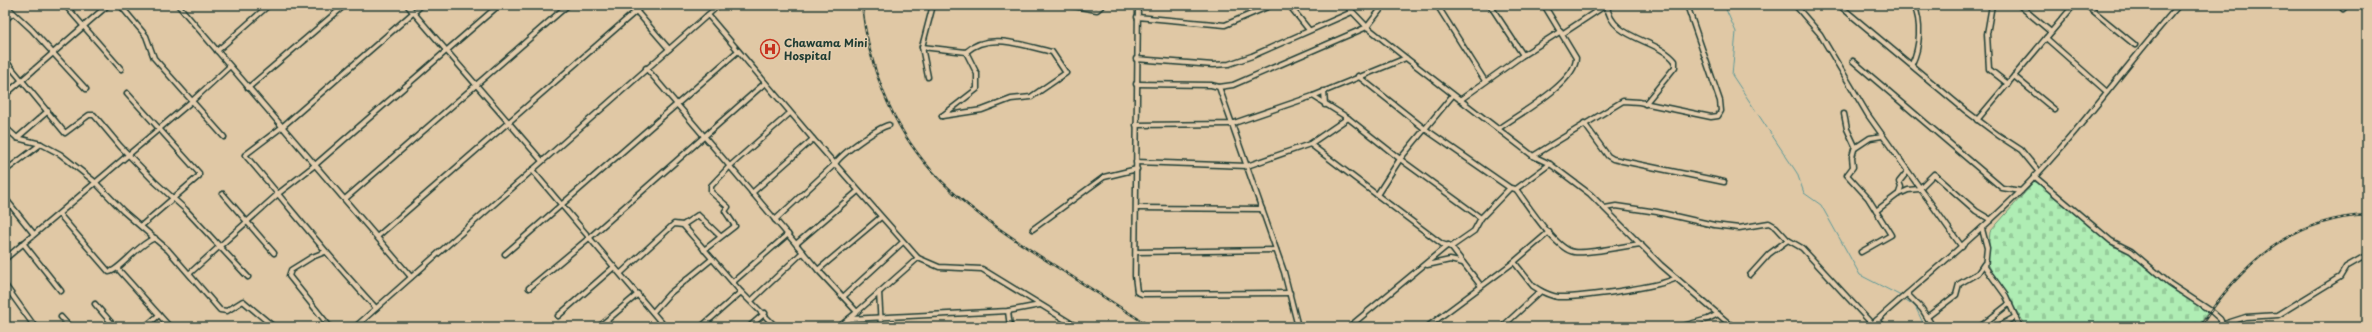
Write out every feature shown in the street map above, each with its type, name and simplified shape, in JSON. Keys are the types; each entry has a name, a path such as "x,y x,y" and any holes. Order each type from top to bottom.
{"street":[{"path":"5,5 54,53 86,89"},
{"path":"65,5 121,69"},
{"path":"5,95 108,5"},
{"path":"120,5 146,36 154,58 224,137"},
{"path":"178,5 229,67 378,236 411,277"},
{"path":"217,51 269,5"},
{"path":"248,88 346,5"},
{"path":"407,5 542,161"},
{"path":"376,308 325,252 279,193 245,155 282,127 422,5"},
{"path":"190,273 248,224 279,193 315,166 499,5"},
{"path":"345,199 477,86 568,5"},
{"path":"630,5 669,49"},
{"path":"378,236 643,5"},
{"path":"355,327 719,5"},
{"path":"928,77 922,47 933,5"},
{"path":"1068,5 1097,10 1103,5"},
{"path":"1138,5 1136,59 1136,286 1139,293 1290,293"},
{"path":"1137,17 1225,25 1272,5"},
{"path":"1289,5 1309,30"},
{"path":"1346,5 1367,27 1453,95 1533,156 1550,164 1605,208 1676,278 1734,327"},
{"path":"1136,84 1211,85 1219,87 1233,85 1367,27 1384,5"},
{"path":"1437,5 1485,81"},
{"path":"1490,5 1523,55"},
{"path":"1498,129 1561,84 1571,73 1576,58 1544,5"},
{"path":"1460,100 1523,55 1607,5 1608,15 1619,29 1666,52 1675,61 1675,67 1644,104"},
{"path":"1533,156 1617,102 1631,100 1644,104 1711,117 1720,115 1720,101 1687,5"},
{"path":"1795,5 1820,34 1882,136 1962,247"},
{"path":"1839,5 1912,64 1977,120 2021,150 2038,171"},
{"path":"1912,64 1918,39 1918,16 1914,5"},
{"path":"1992,5 1987,34 1988,66 2008,84"},
{"path":"2019,5 2051,32"},
{"path":"1977,120 2074,5"},
{"path":"2086,5 2135,45"},
{"path":"1605,208 1616,206 1650,210 1714,225 1739,228 1768,223 1776,227 1788,240 1802,248 1870,325 1982,230 2021,191 2107,92 2179,5"},
{"path":"2343,9 2347,5"},
{"path":"1136,59 1220,66 1252,56 1352,12"},
{"path":"5,20 13,13"},
{"path":"708,15 790,113 918,258 939,267 982,269 1077,327"},
{"path":"2046,38 2107,92"},
{"path":"990,40 1014,43 1052,52 1066,73 1031,97 1011,99 982,110 942,116 977,89 977,74 966,52 974,44 990,40"},
{"path":"922,47 966,52"},
{"path":"505,254 738,51"},
{"path":"1136,125 1231,124 1314,96 1358,76 1406,58"},
{"path":"5,60 48,110 65,133 93,114 128,154 174,199 248,277"},
{"path":"1853,61 2002,188 2021,191"},
{"path":"5,258 33,233 161,128 229,67"},
{"path":"646,68 818,270 857,312"},
{"path":"1358,76 1425,129 1510,188 1516,189 1549,232 1566,250 1573,252 1641,244"},
{"path":"2014,76 2055,110"},
{"path":"529,288 589,238 765,83"},
{"path":"1219,87 1276,250 1290,293 1298,327"},
{"path":"1324,91 1325,105"},
{"path":"127,93 161,128 200,173 199,176 174,199 141,226"},
{"path":"1377,195 1400,159 1453,95"},
{"path":"1314,96 1325,105 1348,118 1400,159 1481,218"},
{"path":"17,138 48,110"},
{"path":"704,250 720,236 735,226 726,211 728,207 710,189 730,166 790,113"},
{"path":"1844,114 1855,149"},
{"path":"1136,162 1247,166 1310,144 1348,118"},
{"path":"1584,123 1608,156 1613,159 1724,182"},
{"path":"775,220 835,164 839,157 869,136 889,125"},
{"path":"5,127 17,138 41,144 60,154 95,182 123,211 155,238 190,273 191,279 220,310 227,311 243,301 274,327"},
{"path":"1861,252 1891,235 1865,194 1847,175 1854,167 1852,157 1855,149 1870,138 1882,136"},
{"path":"752,193 813,139"},
{"path":"5,171 41,144"},
{"path":"1310,144 1442,244 1450,246 1481,286"},
{"path":"1516,189 1550,164"},
{"path":"532,170 614,268 621,273 665,327"},
{"path":"1033,229 1104,177 1137,170"},
{"path":"1898,195 1901,191 1899,182 1907,172"},
{"path":"1876,211 1898,195 1908,190 1919,189 1933,175 1937,175 1976,211 1991,220"},
{"path":"2034,176 2110,241 2131,251 2170,284 2210,311 2224,326 2246,316 2278,315 2340,276 2346,266 2367,255"},
{"path":"1349,327 1420,268 1474,231 1481,218 1510,188"},
{"path":"796,244 858,191"},
{"path":"223,194 274,253"},
{"path":"5,198 33,233"},
{"path":"1137,208 1262,209"},
{"path":"58,214 104,269 113,272 118,269 138,247 155,238"},
{"path":"621,273 674,224 682,225 698,215 720,236"},
{"path":"818,270 881,217"},
{"path":"682,225 741,292 752,300 776,327"},
{"path":"1927,317 1956,295 1959,284 1978,273 1984,264 1987,248 1982,230"},
{"path":"1427,327 1514,262 1549,232"},
{"path":"733,282 788,234"},
{"path":"1750,276 1769,254 1788,240"},
{"path":"843,297 903,242"},
{"path":"23,243 61,291"},
{"path":"1136,252 1276,250"},
{"path":"325,252 312,257 291,270 289,276 330,327"},
{"path":"752,300 803,252"},
{"path":"840,327 918,258"},
{"path":"653,312 712,259"},
{"path":"1420,268 1450,260 1463,263"},
{"path":"1514,262 1533,286 1549,295 1566,297 1661,284 1676,278"},
{"path":"1984,264 1986,270 2010,303 2020,327"},
{"path":"558,316 614,268"},
{"path":"118,269 170,327"},
{"path":"5,285 35,327"},
{"path":"1502,327 1541,291"},
{"path":"702,327 741,292"},
{"path":"879,292 881,327"},
{"path":"599,327 638,294"},
{"path":"1906,295 1927,317 1933,327"},
{"path":"1981,326 2010,303"},
{"path":"95,304 115,327"},
{"path":"849,319 1008,310 1041,305"},
{"path":"1008,310 1010,327"},
{"path":"749,327 765,313"},
{"path":"1679,327 1708,320 1718,314"},
{"path":"145,327 159,315"},
{"path":"61,317 70,327"},
{"path":"1997,327 2015,317"},
{"path":"1877,320 1883,327"},
{"path":"654,327 661,322"}],"green space":[{"path":"2036,180 2114,247 2127,250 2208,312 2198,327 2027,327 1994,277 1987,261 1990,232"}],"waterway":[{"path":"1724,5 1736,32 1732,75 1797,173 1804,193 1821,205 1860,275 1901,296"},
{"path":"1903,298 1915,306 1925,327"}],"railway":[{"path":"862,5 870,50 884,93 904,134 931,170 955,195 996,226 1038,255 1151,327"},
{"path":"2200,327 2232,284 2250,265 2270,249 2291,236 2314,225 2339,218 2367,215"}],"place":[{"name":"Chawama Mini Hospital","path":"770,49"}]}
